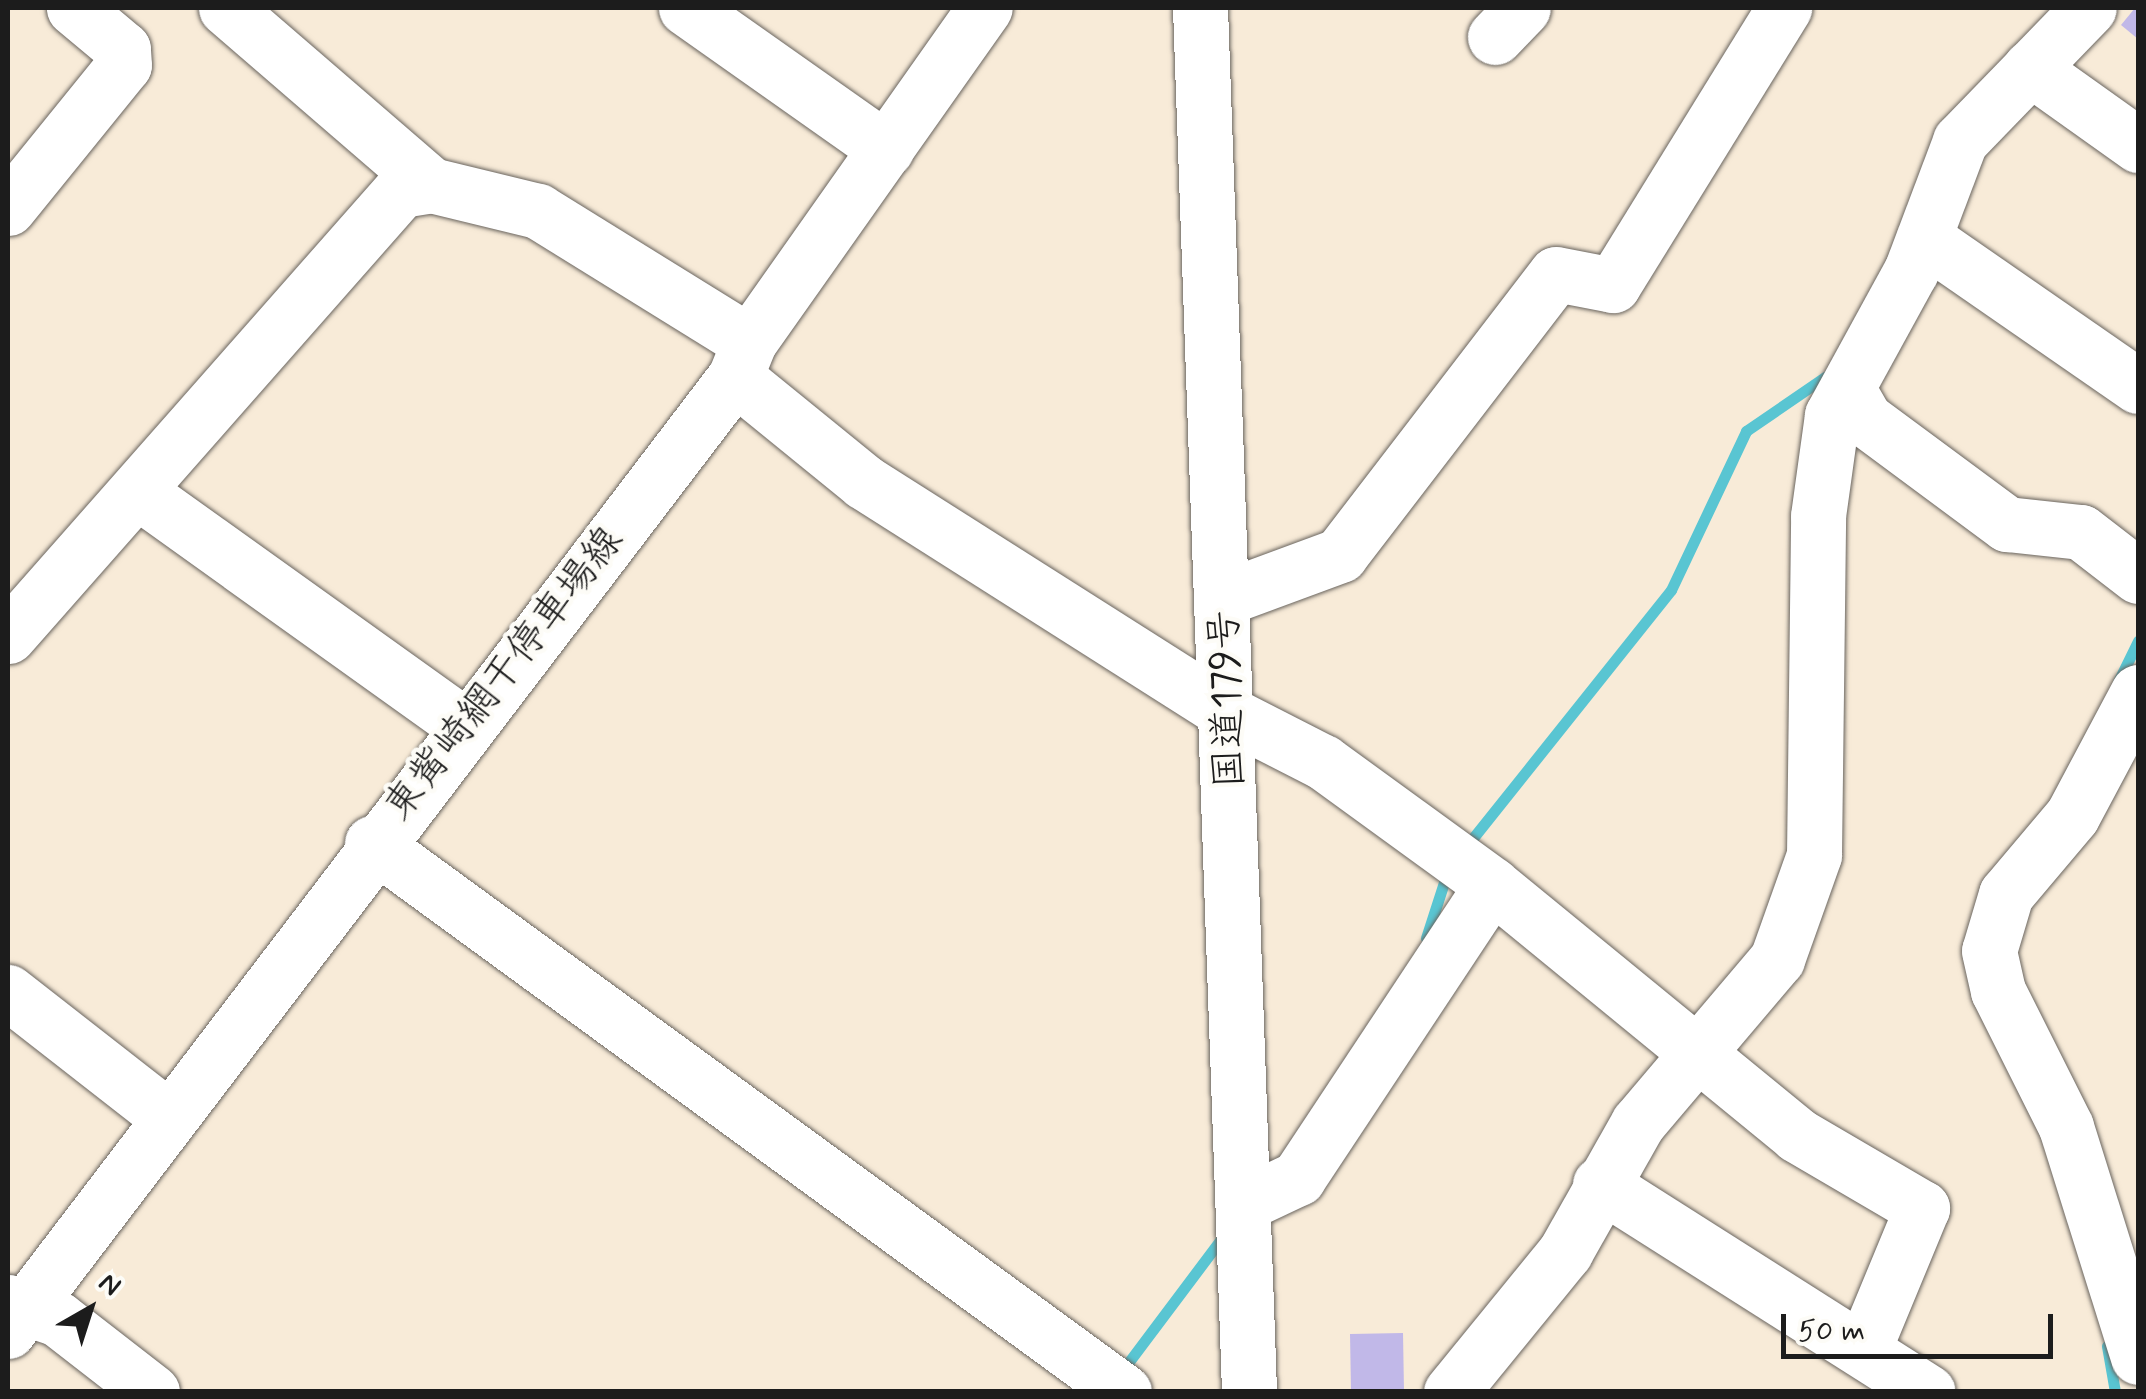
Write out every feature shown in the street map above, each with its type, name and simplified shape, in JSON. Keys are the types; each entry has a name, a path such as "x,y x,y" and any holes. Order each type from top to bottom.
{"main road":[{"path":"8,208 124,65 123,49 74,8"},
{"path":"226,8 431,185"},
{"path":"686,8 886,150"},
{"name":"東觜崎網干停車場線","path":"13,1314 742,360 985,8"},
{"name":"国道179号","path":"1200,8 1229,714 1248,1392"},
{"path":"1224,598 1340,555 1556,274 1612,285 1784,8"},
{"path":"1450,1392 1564,1252 1600,1184 1691,1054 1777,959 1814,856 1818,516 1832,414 1850,392 1924,238 1960,141 2089,8"},
{"path":"2030,68 2138,146"},
{"path":"8,636 140,493 401,190 431,185 538,210 742,360 864,482 1229,714 1323,762 1492,885 1691,1054 1796,1135 1922,1208 1864,1348"},
{"path":"1924,238 2138,386"},
{"path":"1850,392 1865,419 2008,524 2081,532 2138,576"},
{"path":"140,493 464,725"},
{"path":"2138,692 2072,816 2006,894 1988,951 1998,991 2066,1128 2138,1358"},
{"path":"372,844 1124,1392"},
{"path":"1243,1204 1298,1178 1492,885"},
{"path":"8,992 164,1114"},
{"path":"1600,1184 1928,1392"},
{"path":"13,1314 58,1320 152,1392"}],"building":[{"path":"2138,8 2138,39 2121,25"},
{"path":"1403,1333 1404,1392 1351,1392 1350,1334"}],"waterway":[{"path":"1465,848 1671,590 1746,431 1825,377"},
{"path":"2118,682 2138,641"},
{"path":"1426,938 1448,870"},
{"path":"1122,1371 1225,1234"},
{"path":"2107,1346 2115,1392"}]}
